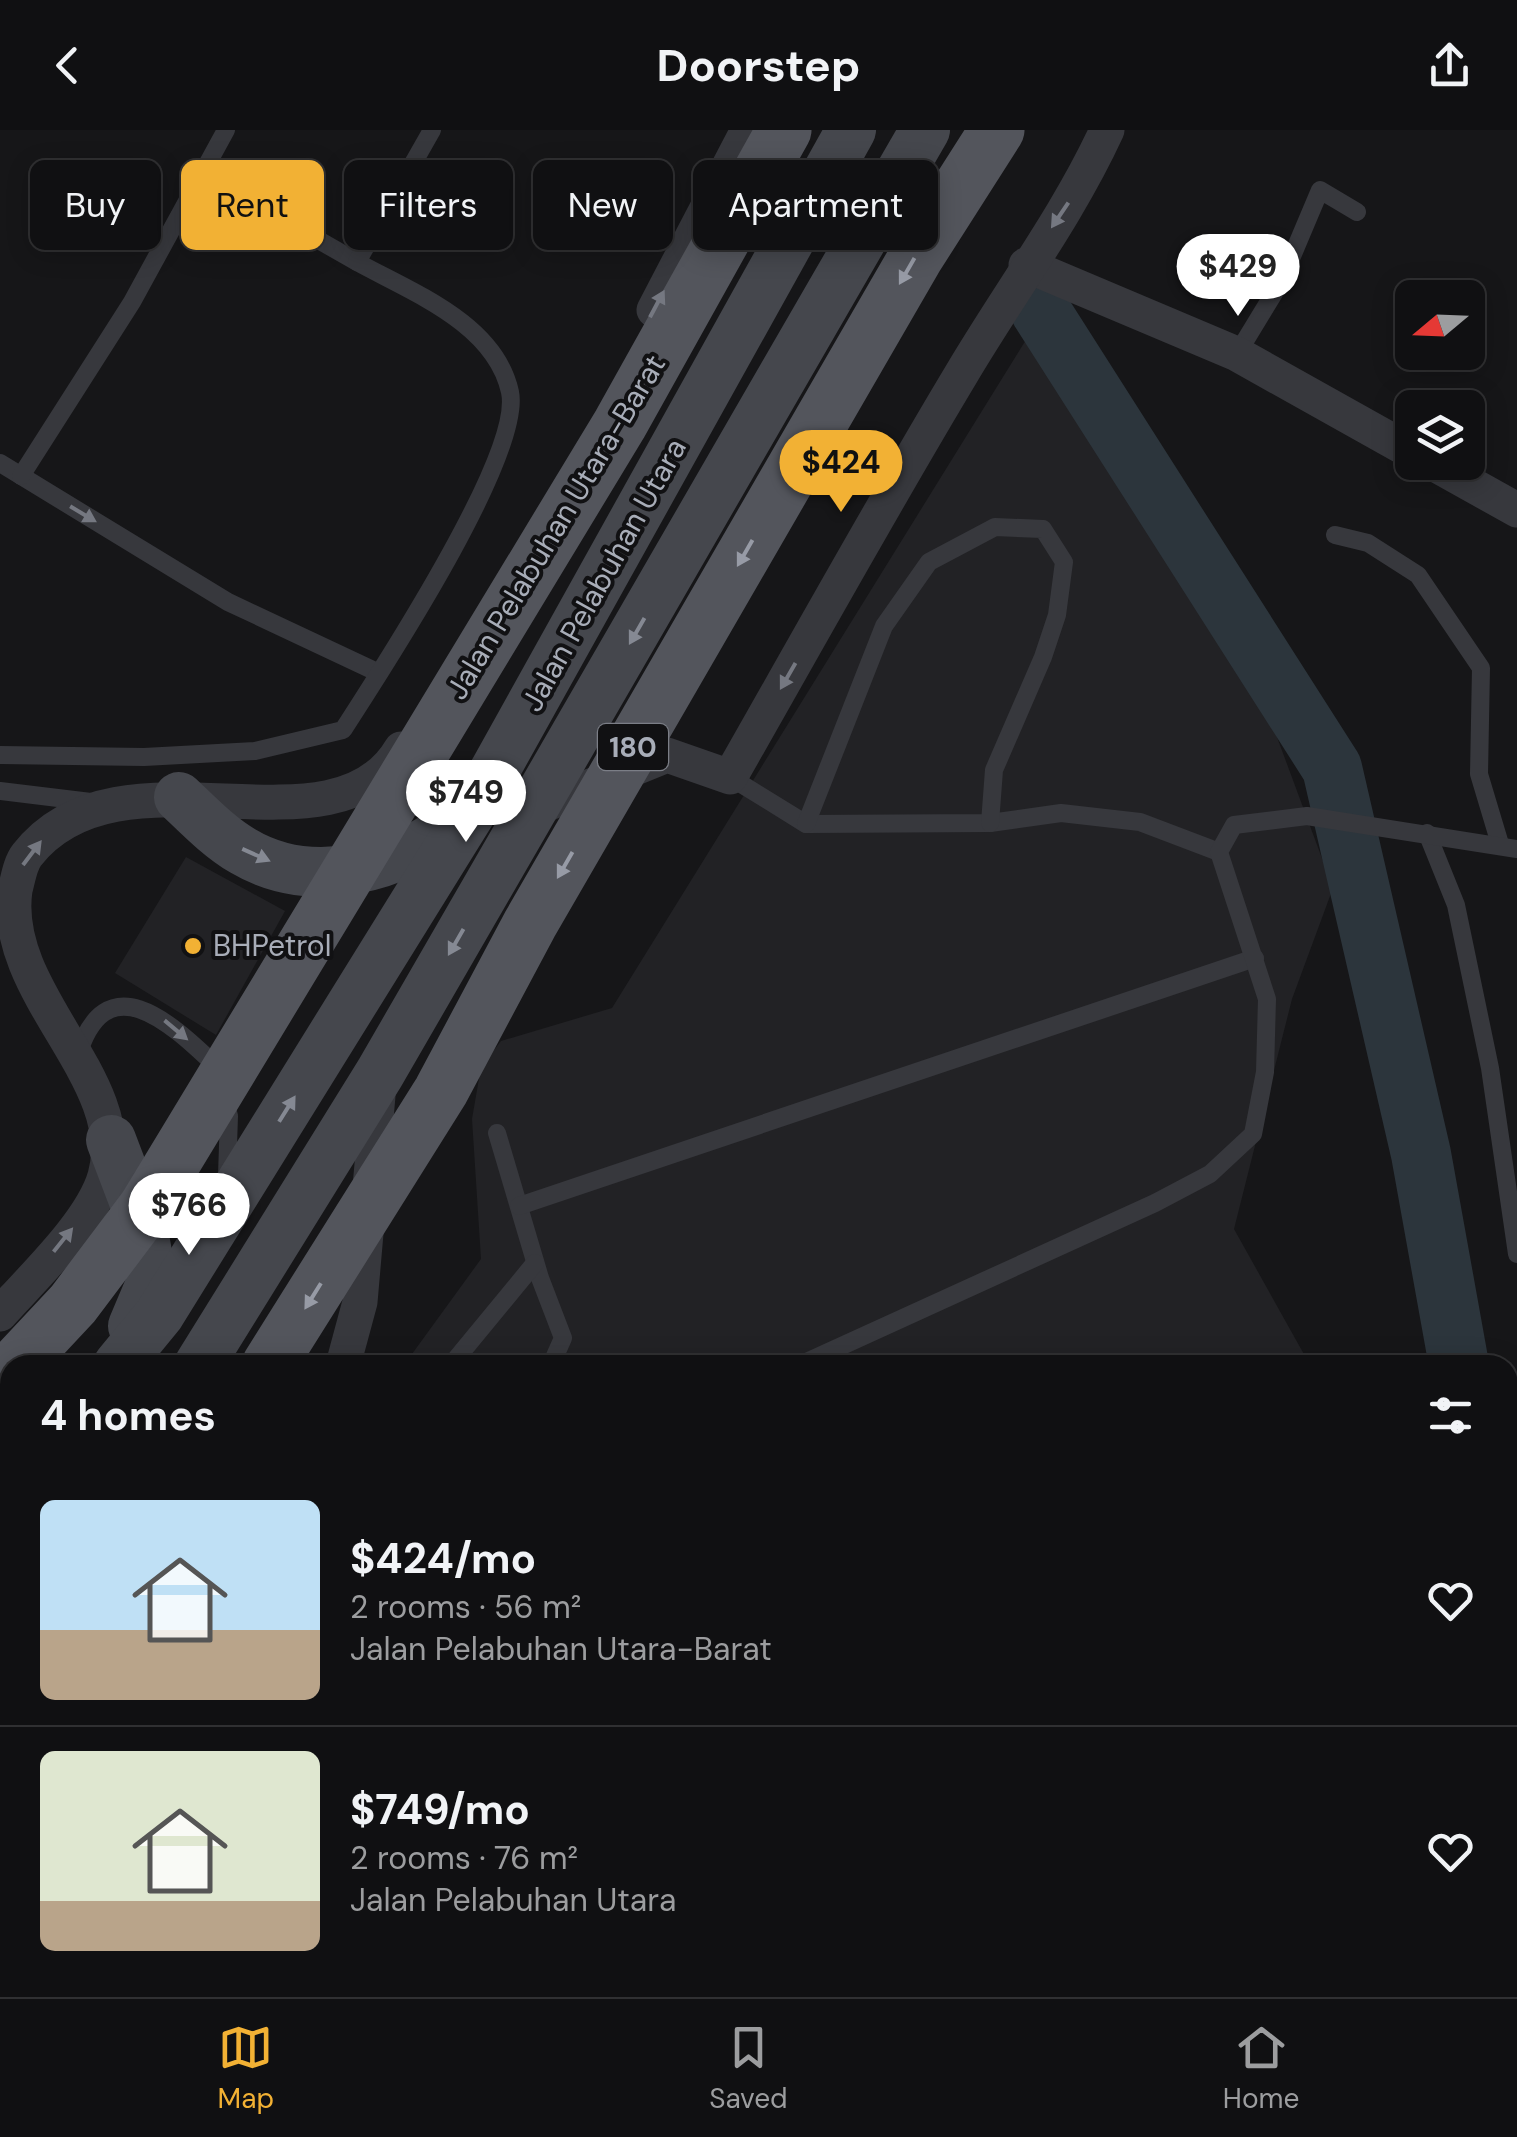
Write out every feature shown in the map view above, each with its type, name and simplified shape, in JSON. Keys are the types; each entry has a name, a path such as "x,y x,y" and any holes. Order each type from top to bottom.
{"main road":[{"name":"Jalan Pelabuhan Utara","path":"123,1355 160,1315 476,804 851,130"},
{"name":"Jalan Pelabuhan Utara","path":"206,1355 380,1073 926,130"},
{"name":"180","path":"275,1355 442,1091 540,907 916,256 997,130"},
{"name":"Jalan Pelabuhan Utara-Barat","path":"25,1355 72,1304 146,1208 620,424 752,132"},
{"path":"178,797 246,853 283,867 325,872 369,868 407,854 476,804"},
{"path":"111,1140 141,1219 152,1281 119,1355"}],"street":[{"path":"532,810 667,755 730,778 1026,265 1084,179 1107,130"},
{"path":"0,1314 89,1208 104,1178 111,1140 76,1064 25,978 11,946 10,907 24,857 56,826 107,804 178,797 300,801 345,795 389,770 607,400 752,132"},
{"path":"1026,265 1238,354 1395,442"},
{"path":"1463,480 1517,510"},
{"path":"345,1355 360,1302 380,1073"}],"lane":[{"path":"210,160 226,130"},
{"path":"358,262 432,130"},
{"path":"1238,354 1282,280 1320,190 1357,212"},
{"path":"21,476 132,302 181,214"},
{"path":"0,755 144,757 255,751 343,730 443,569 505,438 510,392 496,362 464,322 324,243"},
{"path":"0,463 228,602 379,673"},
{"path":"806,824 884,626 929,562 994,527 1043,529 1064,562 1057,616 994,770 990,823"},
{"path":"1334,534 1368,543 1418,575 1481,668 1478,774 1508,847"},
{"path":"214,1065 262,992 325,872 389,770"},
{"path":"730,778 806,824 990,823 1062,813 1140,822 1220,852"},
{"path":"0,791 107,804"},
{"path":"822,1355 1156,1203 1210,1174 1253,1134 1266,1072 1268,999 1220,852 1234,825 1307,816 1508,847"},
{"path":"1427,833 1456,905 1490,1068 1517,1254"},
{"path":"0,944 25,978"},
{"path":"519,1206 1255,958"},
{"path":"76,1064 84,1036 103,1013 118,1005 131,1005 164,1020 214,1065 229,1116 228,1171 217,1222"},
{"path":"497,1133 535,1263 563,1338 555,1355"},
{"path":"459,1355 535,1263"}],"shaded area":[{"path":"1029,335 1274,729 1333,888 1292,999 1234,1229 1304,1355 411,1355 481,1259 472,1119 481,1067 501,1041 612,1008"},
{"path":"186,857 285,911 216,1035 115,973"}],"waterway":[{"path":"1040,310 1332,768 1421,1154 1457,1355"}],"place":[{"name":"BHPetrol","path":"193,946"}]}
